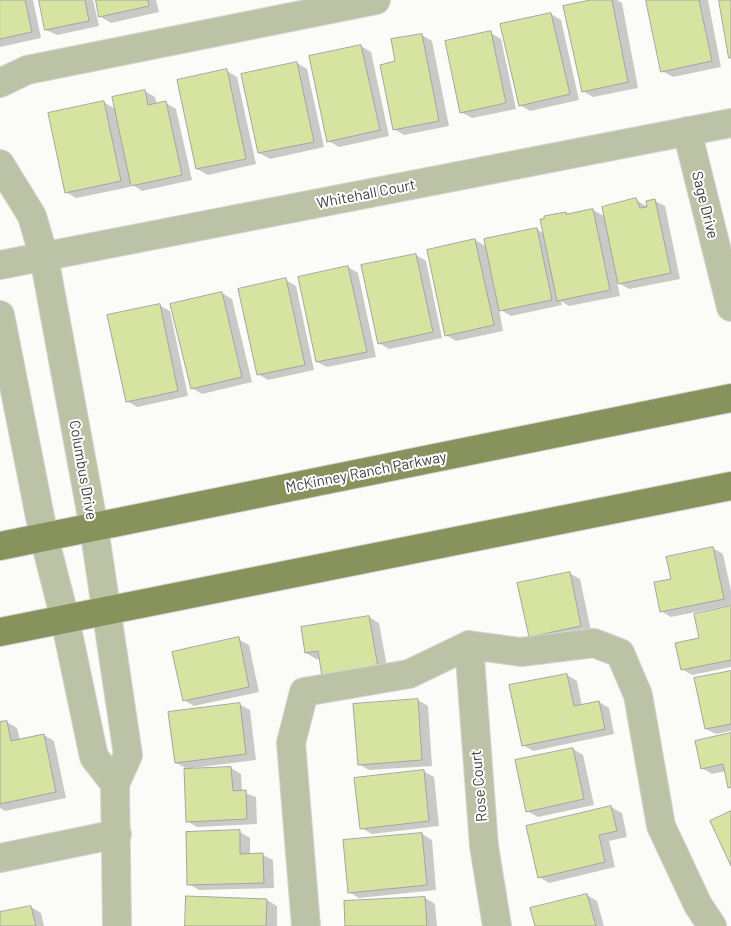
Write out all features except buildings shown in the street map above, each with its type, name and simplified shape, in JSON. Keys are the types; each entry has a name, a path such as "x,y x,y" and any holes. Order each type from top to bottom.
{"main road":[{"name":"McKinney Ranch Parkway","path":"0,546 731,398"},
{"path":"0,632 731,486"}],"street":[{"path":"0,83 27,70 376,0"},
{"name":"Whitehall Court","path":"0,266 731,123"},
{"name":"Sage Drive","path":"687,131 731,307"},
{"name":"Columbus Drive","path":"0,164 32,216 44,257 94,528 128,755 115,784 117,926"},
{"path":"0,315 44,537 65,619 94,757 115,784"},
{"path":"306,926 291,743 304,692 410,674 469,645 521,652 594,643 620,653 638,695 661,826 698,905 712,926"},
{"name":"Rose Court","path":"469,645 484,846 497,926"},
{"path":"0,858 117,834"}]}
